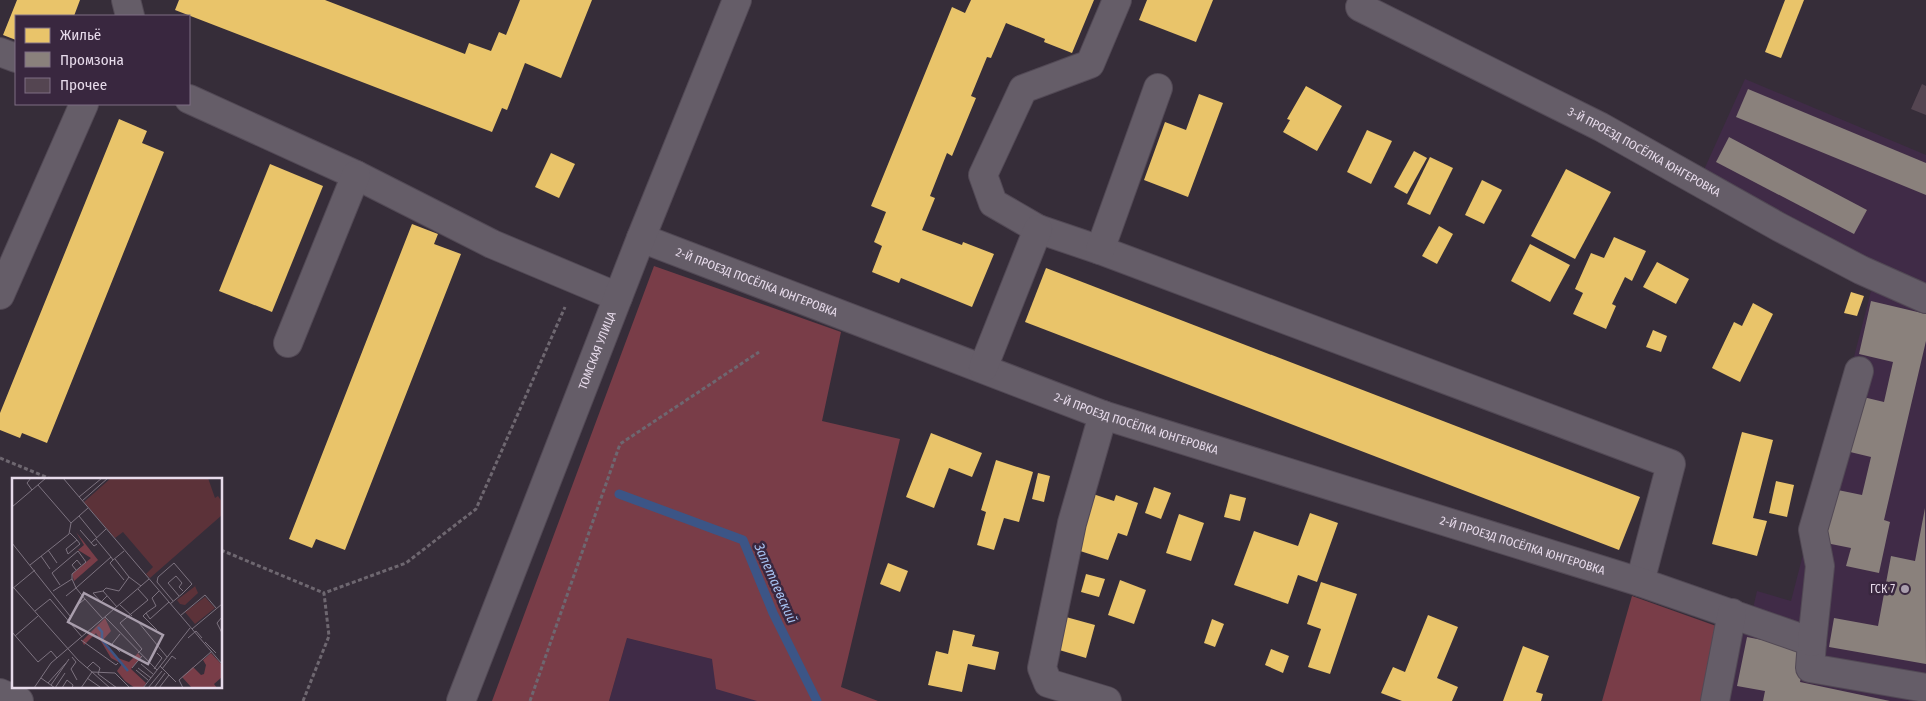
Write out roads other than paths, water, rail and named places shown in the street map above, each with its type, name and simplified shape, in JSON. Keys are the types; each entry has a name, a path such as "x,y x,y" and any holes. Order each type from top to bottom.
{"street":[{"path":"126,0 130,15"},
{"name":"ТОМСКАЯ УЛИЦА","path":"462,701 641,238 737,0"},
{"path":"1117,0 1090,64 1023,89 982,175 993,203 1038,229 1100,250 1671,464 1640,582"},
{"name":"3-Й ПРОЕЗД ПОСЁЛКА ЮНГЕРОВКА","path":"1360,7 1601,127 1779,227 1861,270 1926,299"},
{"path":"0,52 15,58"},
{"path":"1100,250 1158,88"},
{"path":"190,99 356,175 492,244 618,297"},
{"path":"0,295 84,105"},
{"path":"288,343 356,175"},
{"path":"983,368 1038,229"},
{"name":"2-Й ПРОЕЗД ПОСЁЛКА ЮНГЕРОВКА","path":"641,238 1103,415 1640,582 1812,642"},
{"path":"1859,371 1813,530 1820,566 1810,668 1926,688"},
{"path":"1103,415 1072,523 1042,668 1048,683 1107,701"},
{"path":"1715,701 1732,613"},
{"path":"0,693 19,701"}],"waterway":[{"name":"Залетаевский","path":"619,494 743,540 773,613 817,701"}],"place":[{"name":"ГСК 7","path":"1905,589"}]}
